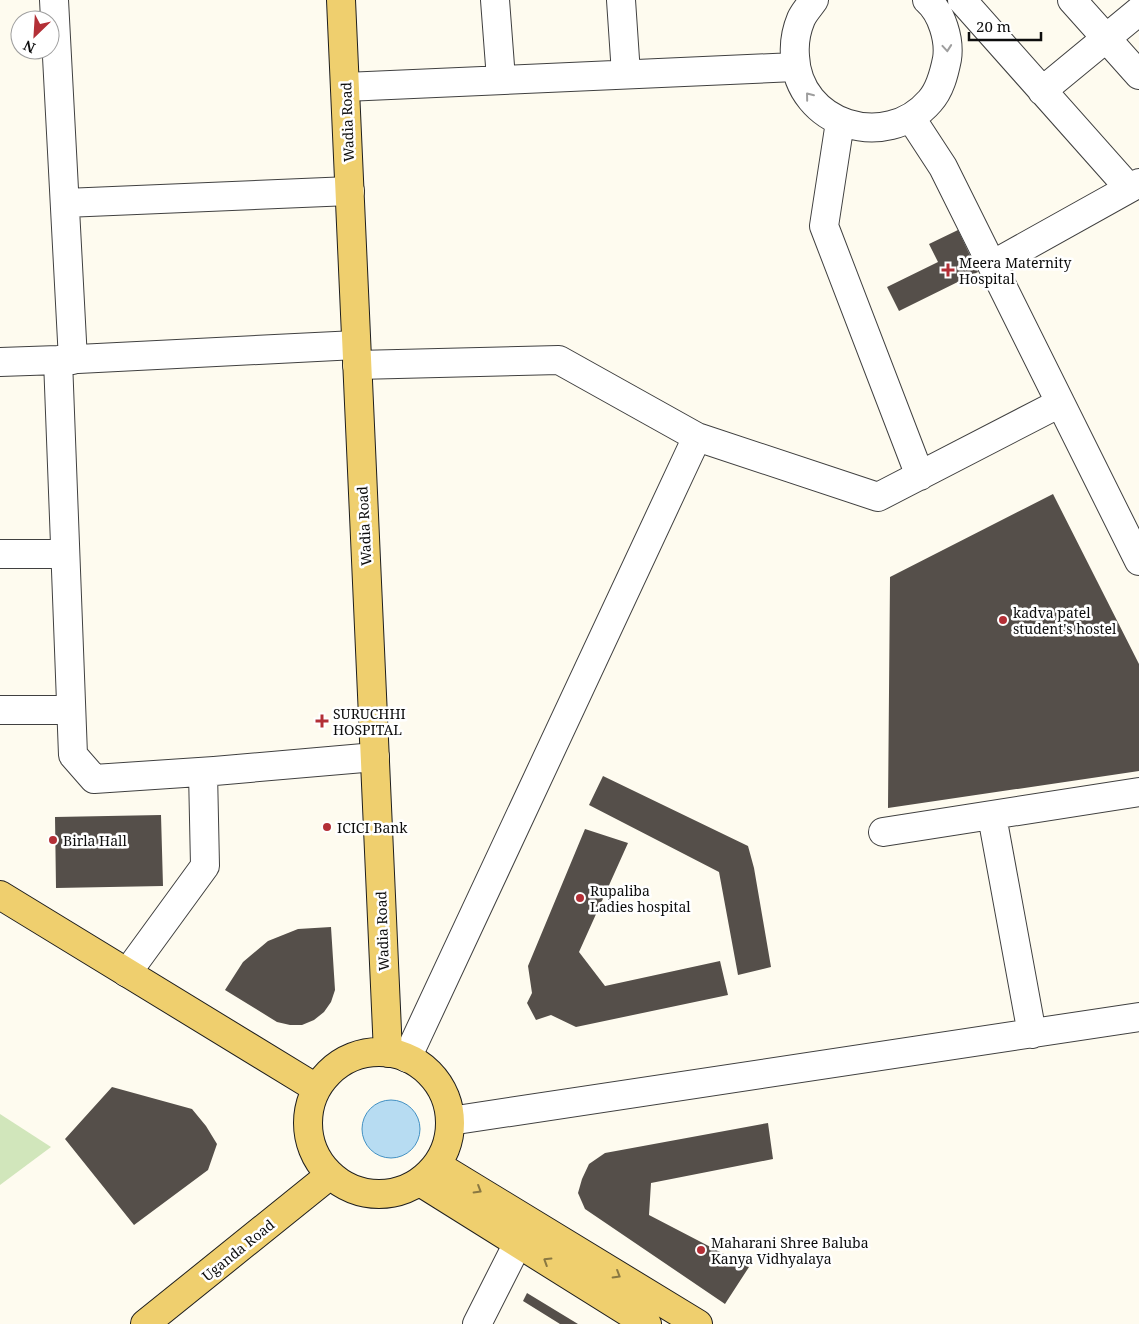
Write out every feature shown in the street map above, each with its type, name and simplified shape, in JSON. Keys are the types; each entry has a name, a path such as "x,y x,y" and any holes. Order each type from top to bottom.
{"main road":[{"name":"Wadia Road","path":"341,0 375,757 397,1056"},
{"path":"0,895 316,1088"},
{"path":"366,1054 397,1056 424,1069 438,1084 447,1102 450,1121 447,1144 428,1173 398,1192 374,1194 350,1189 330,1175 316,1156 308,1134 308,1111 316,1088 329,1072 347,1060 366,1054"},
{"path":"428,1173 518,1243 647,1324"},
{"path":"428,1173 698,1324"},
{"name":"Uganda Road","path":"145,1324 330,1175"}],"street":[{"path":"54,0 65,202 65,554 73,755 94,779 214,771"},
{"path":"495,0 501,80"},
{"path":"621,0 626,74"},
{"path":"814,0 801,19 794,42 795,66 804,90 819,108 840,122 864,128 888,127 911,118 931,101 944,78 948,52 944,26 930,1"},
{"path":"962,0 1042,91 1134,185 992,265"},
{"path":"1072,0 1139,75"},
{"path":"1042,91 1139,12"},
{"path":"345,87 795,66"},
{"path":"911,118 943,167 1139,561"},
{"path":"840,122 824,226 920,476"},
{"path":"65,202 350,191"},
{"path":"0,362 357,355 559,360 697,437 878,497 1060,403"},
{"path":"397,1056 697,437"},
{"path":"0,554 65,554"},
{"path":"0,710 71,710"},
{"path":"127,973 205,866 203,772 375,757"},
{"path":"883,832 1139,792"},
{"path":"992,816 1032,1034"},
{"path":"450,1121 1139,1018"},
{"path":"477,1324 518,1243"}],"green space":[{"path":"0,1114 51,1147 0,1185"}],"water":[{"path":"385,1100 397,1100 412,1108 420,1123 420,1135 412,1150 397,1158 385,1158 370,1150 362,1135 362,1123 370,1108"}],"building":[{"path":"958,230 978,272 899,311 887,287 938,262 929,244"},
{"name":"kadva patel student's hostel","path":"1053,494 1139,664 1139,771 888,808 890,577"},
{"path":"603,776 748,846 754,868 771,967 738,975 719,872 589,805"},
{"path":"161,815 163,886 56,888 55,817"},
{"name":"Rupaliba Ladies hospital","path":"585,829 628,843 579,952 605,986 720,961 728,995 576,1027 551,1015 536,1020 527,1003 532,993 528,966"},
{"path":"331,927 335,990 331,1002 324,1012 314,1020 302,1025 277,1022 225,990 243,962 268,941 298,929"},
{"path":"112,1087 192,1109 206,1126 217,1144 208,1170 134,1225 65,1139"},
{"path":"768,1123 773,1159 651,1183 649,1215 749,1267 725,1304 585,1209 578,1193 589,1164 605,1153"},
{"path":"527,1293 578,1324 560,1324 523,1301"}],"place":[{"name":"Meera Maternity Hospital","path":"948,270"},
{"name":"kadva patel student's hostel","path":"1003,620"},
{"name":"SURUCHHI HOSPITAL","path":"322,721"},
{"name":"ICICI Bank","path":"327,827"},
{"name":"Birla Hall","path":"53,840"},
{"name":"Rupaliba Ladies hospital","path":"580,898"},
{"name":"Maharani Shree Baluba Kanya Vidhyalaya","path":"701,1250"}]}
